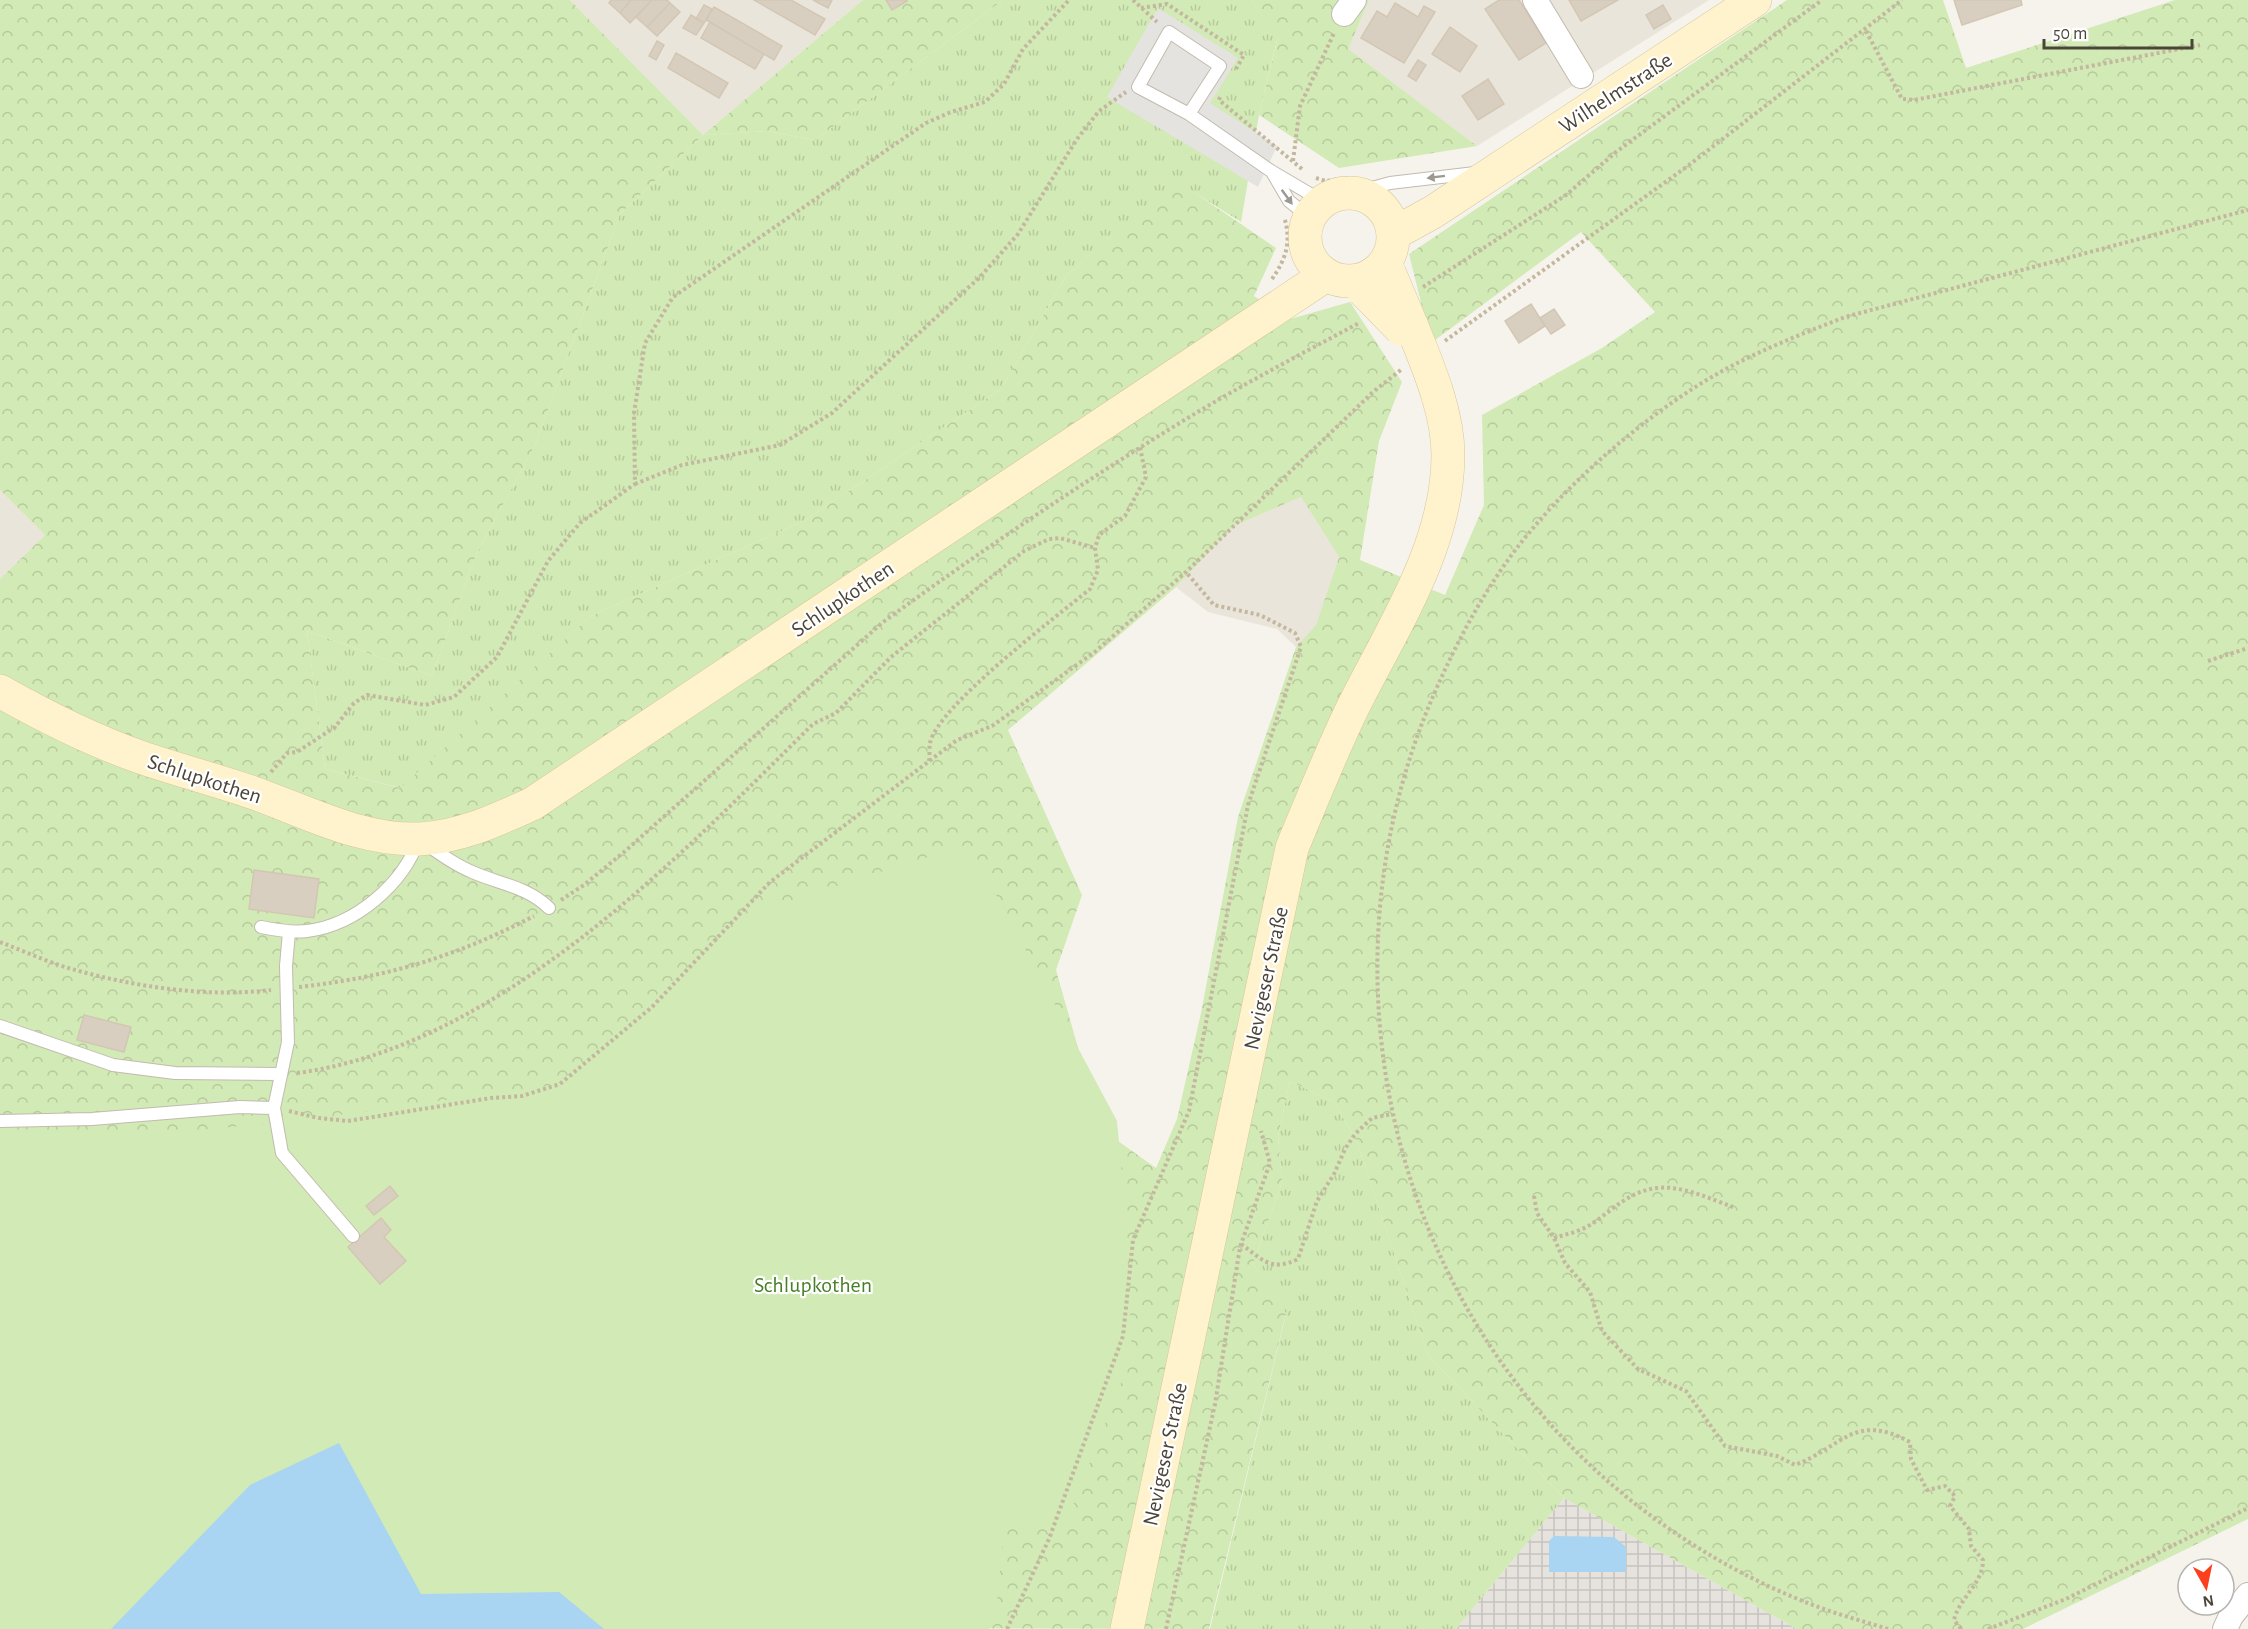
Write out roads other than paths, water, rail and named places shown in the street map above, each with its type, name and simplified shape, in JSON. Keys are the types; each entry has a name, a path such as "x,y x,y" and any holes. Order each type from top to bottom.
{"main road":[{"name":"Wilhelmstraße","path":"1361,252 1433,212 1755,0"},
{"path":"1337,194 1361,252 1305,243 1305,201 1337,194"},
{"name":"Schlupkothen","path":"0,691 33,709 139,756 253,793 331,824 381,836 419,839 454,834 484,826 532,804 1250,324 1297,273 1361,252"},
{"name":"Nevigeser Straße","path":"1127,1629 1292,848 1335,745 1424,564 1442,514 1448,452 1440,406 1418,338 1361,252"}],"street":[{"path":"1535,0 1581,76"},
{"path":"2225,1629 2231,1616 2248,1595"}],"lane":[{"path":"1189,114 1221,66 1169,32 1138,87 1189,114 1271,171 1305,201"},
{"path":"1271,171 1305,201"},
{"path":"1361,252 1390,183 1484,177"},
{"path":"261,927 289,932 322,928 360,910 399,878 412,859 419,839 454,864 524,890 538,897 549,908"},
{"path":"289,932 286,966 288,1042 274,1108 282,1153 353,1236"},
{"path":"0,1026 113,1065 175,1073 280,1074"},
{"path":"0,1121 92,1119 240,1107 274,1108"}],"water":[{"path":"339,1443 421,1594 559,1592 604,1629 111,1629 250,1485"},
{"path":"1554,1536 1614,1537 1626,1547 1626,1572 1549,1572 1549,1541"}]}
